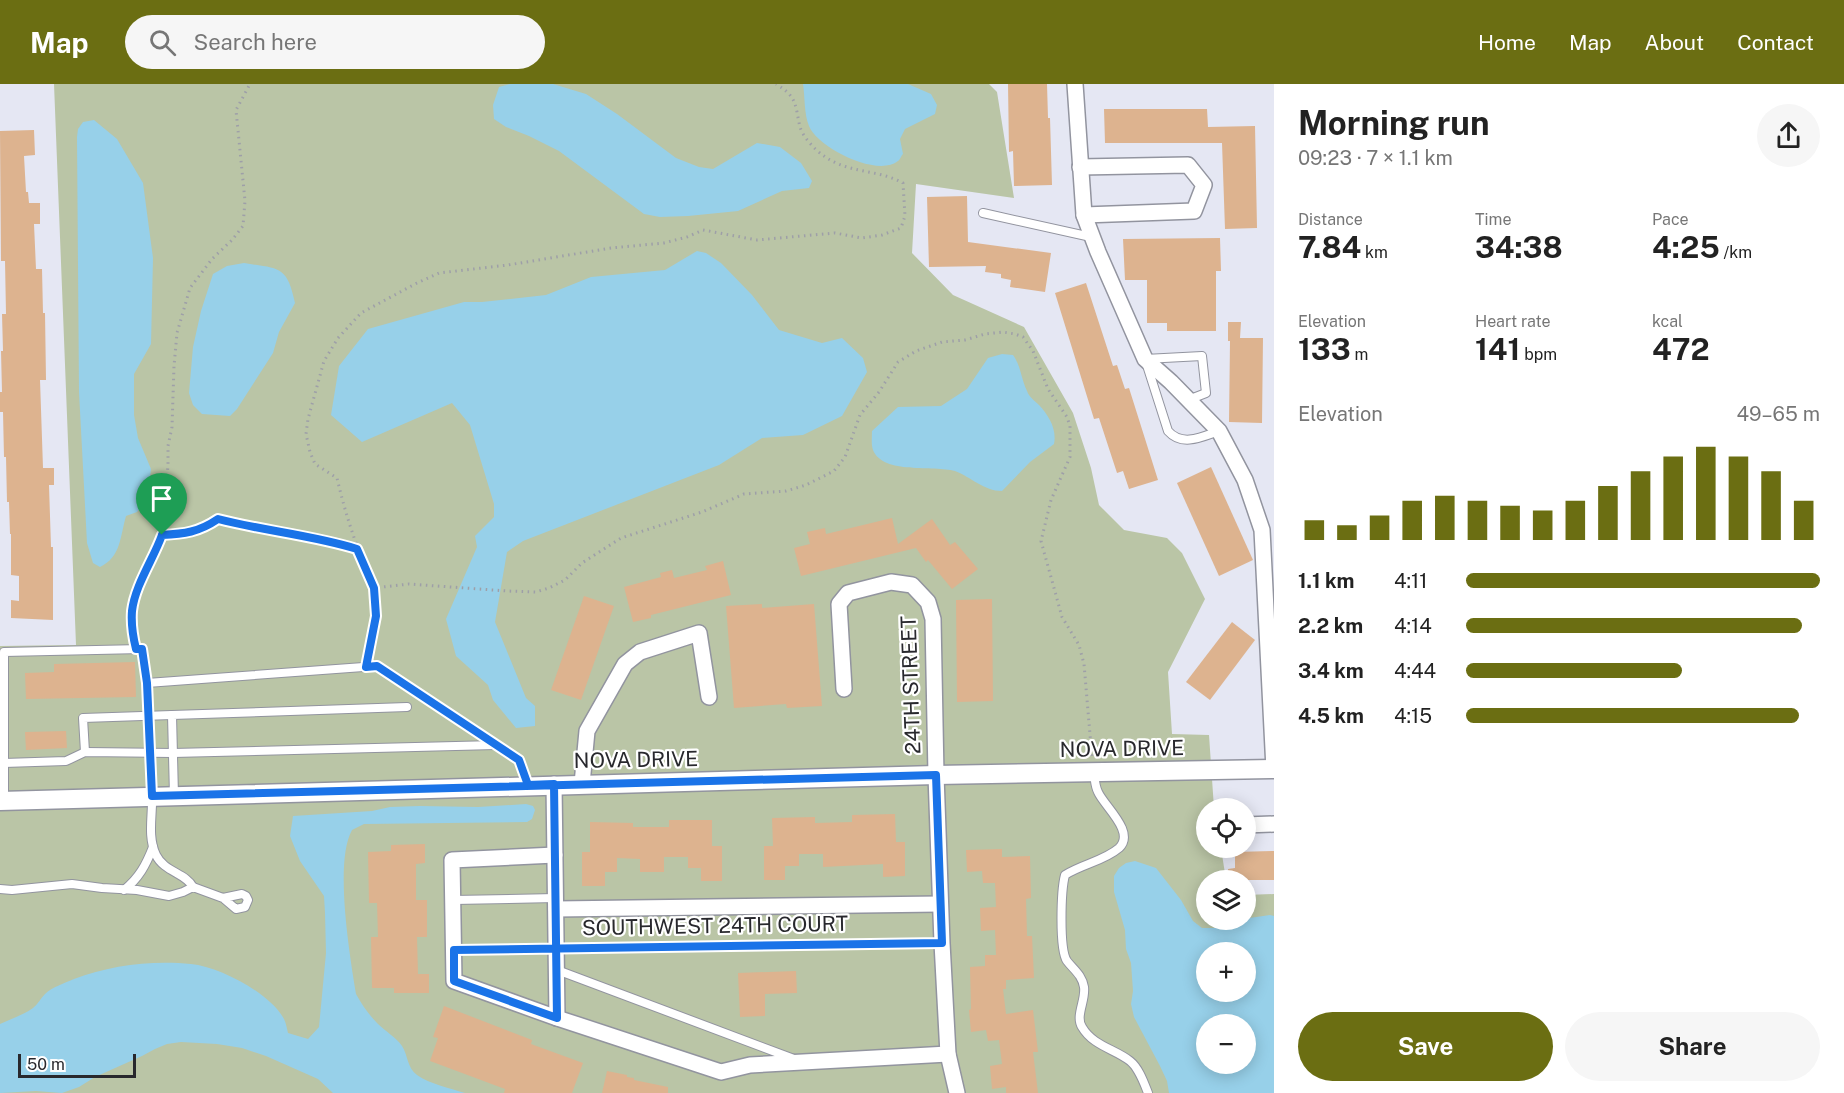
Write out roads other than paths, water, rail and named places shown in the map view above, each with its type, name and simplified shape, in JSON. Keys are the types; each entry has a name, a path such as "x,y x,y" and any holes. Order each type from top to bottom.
{"street":[{"path":"1075,84 1084,214 1093,237 1145,359 1219,431 1245,480 1262,530 1274,769"},
{"path":"1080,167 1188,165 1204,185 1194,211 1084,214"},
{"name":"24TH STREET","path":"844,689 839,604 848,593 891,582 912,585 928,602 933,619 940,904 948,1054 957,1093"},
{"path":"582,784 588,731 625,664 640,652 699,633 709,697"},
{"name":"NOVA DRIVE","path":"2,801 936,775 1093,766 1274,769"},
{"path":"554,784 557,1018"},
{"path":"1256,825 1274,824"},
{"path":"555,855 452,860 454,981 721,1072 750,1065 948,1054"},
{"name":"SOUTHWEST 24TH COURT","path":"556,904 940,904"}],"lane":[{"path":"983,213 1093,237"},
{"path":"1188,400 1206,393 1202,356 1145,359 1168,431 1173,437 1192,440 1219,431"},
{"path":"2,801 4,652 142,649 147,683 153,847 157,857 169,870 191,882 194,887 222,898"},
{"path":"147,683 377,666 519,760 528,785"},
{"path":"85,752 83,718 407,707"},
{"path":"172,715 174,796"},
{"path":"4,763 66,761 85,752 173,753 496,745"},
{"path":"1093,766 1096,790 1123,830 1124,839 1120,847 1104,857 1065,875 1062,886 1064,951 1066,960 1081,977 1085,989 1079,1014 1080,1026 1102,1046 1132,1062 1148,1093"},
{"path":"124,890 143,871 153,847"},
{"path":"0,889 12,890 72,884 137,890 169,896 194,887"},
{"path":"453,900 556,904"},
{"name":"SOUTHWEST 24TH COURT","path":"454,950 942,943"},
{"path":"557,970 804,1062"}],"water":[{"path":"510,84 553,84 586,94 676,158 699,167 713,169 757,143 780,147 801,163 812,181 809,188 782,191 738,211 660,217 644,214 559,151 506,127 494,119 493,105 499,87"},
{"path":"803,84 908,84 931,94 937,105 935,114 905,129 900,139 903,154 899,160 888,165 876,166 835,151 814,134 806,116"},
{"path":"94,120 117,139 143,183 153,258 151,344 134,374 134,415 138,438 151,469 148,494 146,501 137,512 126,516 116,552 107,563 100,567 93,563 87,543 79,392 77,137 78,129 83,122"},
{"path":"697,251 706,253 721,263 752,295 779,330 822,343 842,338 863,358 867,372 842,416 803,435 762,438 719,465 523,541 507,552 495,622 526,698 535,706 535,726 516,728 493,700 488,685 456,656 446,619 477,547 475,536 494,517 494,504 470,425 452,403 362,442 331,415 339,366 368,329 464,302 546,295 591,277 665,270"},
{"path":"244,263 266,266 280,271 289,282 295,303 279,332 273,353 237,409 230,416 202,414 193,405 189,393 193,347 201,311 213,274 227,266"},
{"path":"1002,354 1013,355 1016,359 1028,393 1049,418 1055,438 1054,444 1030,462 1002,491 983,486 955,471 898,466 879,458 872,448 872,431 898,407 941,406 967,389 988,358"},
{"path":"526,804 533,806 535,810 532,819 527,822 364,824 352,830 347,845 344,864 345,910 356,994 375,1021 402,1046 414,1072 434,1083 465,1093 333,1093 318,1079 266,1056 242,1048 181,1042 155,1049 79,1087 62,1093 36,1091 0,1093 0,1024 33,1008 45,994 55,987 88,974 117,967 147,963 177,963 216,970 243,983 268,1000 284,1019 288,1033 308,1039 319,1027 326,953 324,896 300,861 290,836 293,816 372,811 390,807 478,807"},
{"path":"1135,861 1156,868 1181,900 1196,923 1196,930 1256,930 1256,917 1274,916 1274,1093 1169,1093 1167,1081 1134,1017 1131,1004 1133,991 1131,963 1126,949 1125,930 1114,892 1114,876 1119,868"}]}
